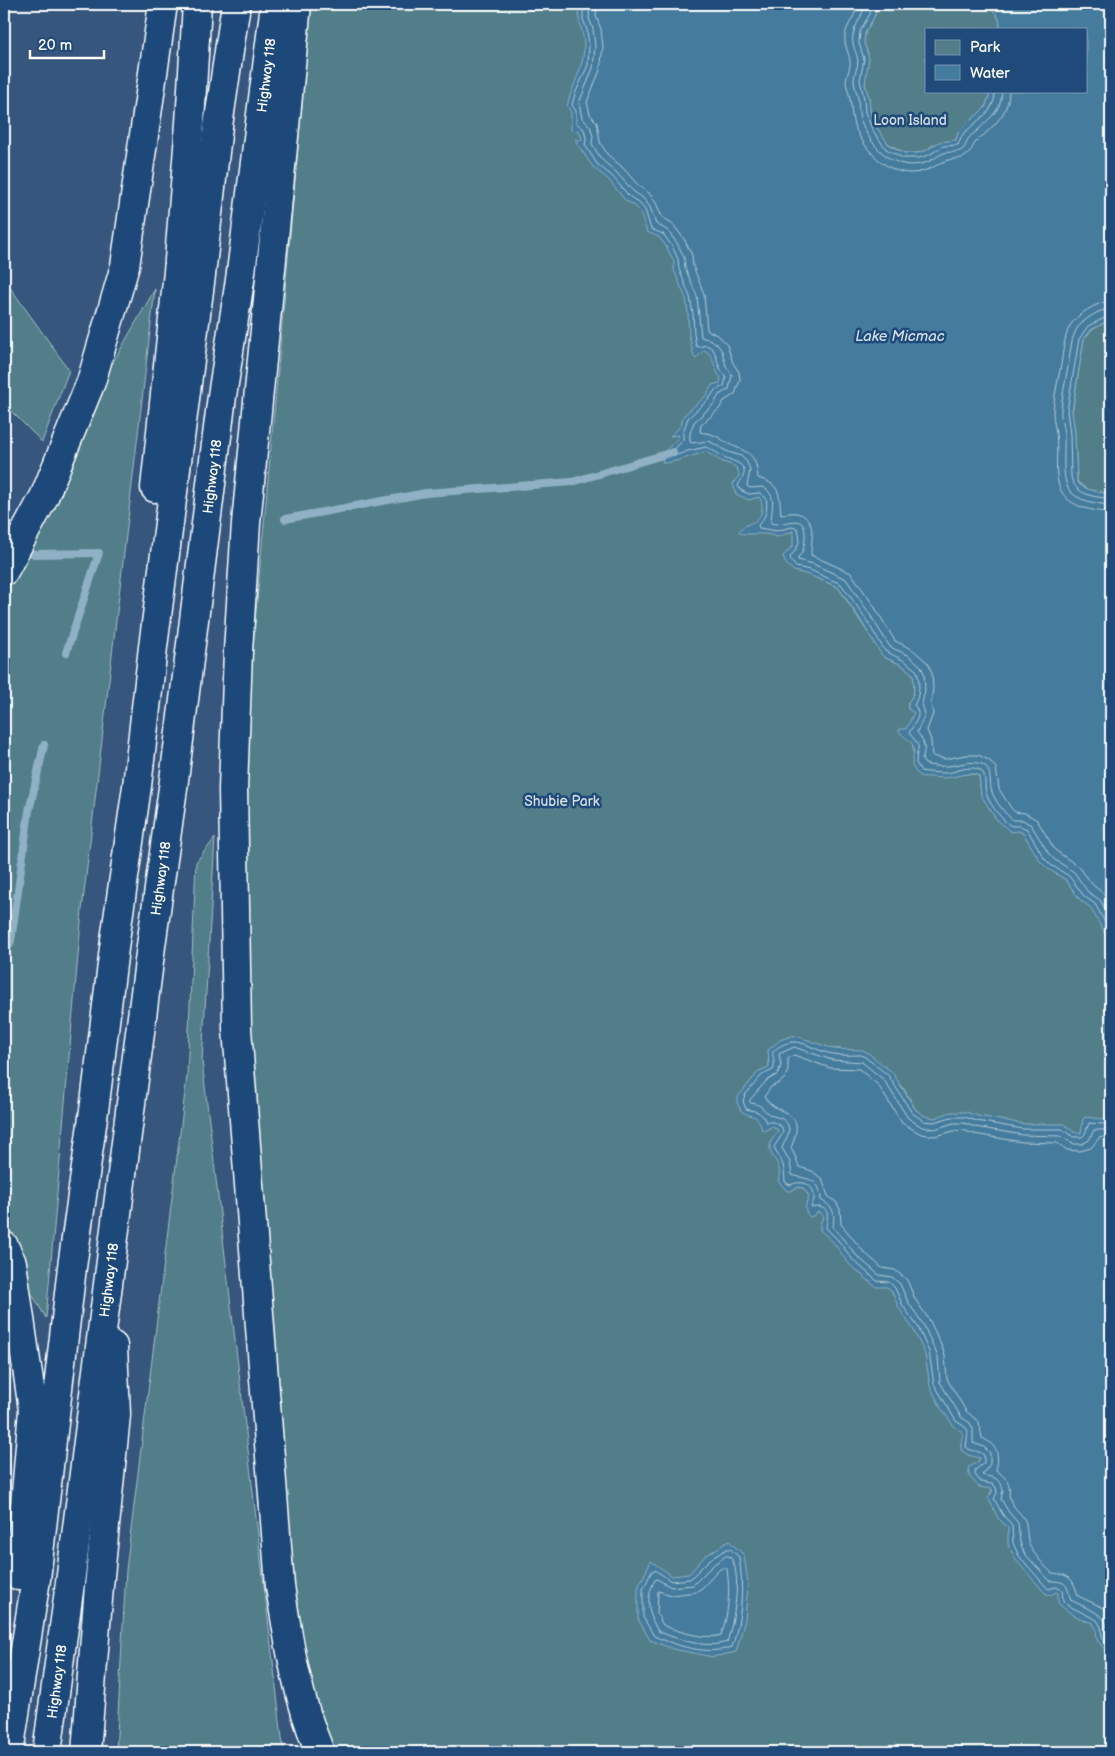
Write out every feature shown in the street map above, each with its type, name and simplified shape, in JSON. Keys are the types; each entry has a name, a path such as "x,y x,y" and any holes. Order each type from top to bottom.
{"highway":[{"path":"4,571 44,497 91,382 125,266 163,4"},
{"path":"95,1103 99,938 122,785 178,272 197,4"},
{"path":"9,1752 36,1579 72,1267 115,940 138,786 153,647 189,374 218,126 236,4"},
{"name":"Highway 118","path":"46,1752 70,1583 149,956 173,788 222,396 241,270 275,4"},
{"path":"297,4 246,524 238,651 233,798 237,1029 280,1586 290,1656 309,1725 320,1752"},
{"path":"4,1246 12,1263 32,1410 5,1752"},
{"path":"86,1752 99,1586 116,1415 109,1269"}],"green space":[{"name":"Shubie Park","path":"311,4 587,4 745,295 723,462 734,465 739,472 773,502 790,532 793,531 816,578 838,587 884,657 902,665 913,674 914,689 908,702 908,709 915,713 913,753 945,778 967,774 979,776 981,795 1023,833 1038,857 1055,873 1066,880 1074,891 1098,914 1111,943 1111,1117 1081,1133 930,1120 916,1110 904,1089 841,1049 768,1060 769,1068 759,1071 744,1090 766,1130 771,1127 777,1129 798,1187 803,1188 902,1296 975,1456 980,1457 979,1461 971,1467 992,1489 990,1494 1111,1646 1111,1752 340,1752 310,1722 279,1615 228,921"},
{"name":"Loon Island","path":"875,4 986,4 998,17 1000,28 925,28 925,92 991,92 985,108 960,130 956,140 933,145 927,150 918,153 904,153 886,142 877,128 870,111 865,84 868,54 864,43 865,33 875,15"},
{"path":"4,279 69,370 42,442 4,404"},
{"path":"155,289 82,910 46,1318 4,1247 4,553"},
{"path":"1111,319 1111,494 1088,489 1077,481 1075,433 1072,413 1084,339 1092,330"},
{"path":"215,838 202,1061 283,1746 286,1752 116,1752 126,1570 187,1076 196,862"}],"water":[{"name":"Lake Micmac","path":"579,4 875,4 875,15 865,33 864,43 869,58 865,84 870,111 877,128 889,145 904,153 918,153 927,150 939,142 956,140 960,130 985,108 991,92 1088,92 1088,28 1000,28 998,17 986,4 1111,4 1111,319 1091,330 1084,339 1072,411 1077,482 1088,489 1111,494 1111,944 1090,907 1080,900 1066,880 1048,869 1040,861 1023,833 1019,831 1011,832 996,819 981,795 979,776 967,774 949,778 921,777 916,772 912,764 914,750 912,744 899,731 900,729 906,729 914,713 908,709 908,702 914,689 913,674 902,665 881,654 838,587 794,571 786,564 783,556 793,546 793,531 778,537 739,532 744,526 758,518 761,514 762,506 759,497 749,500 736,494 733,483 739,476 737,469 706,452 663,463 662,458 665,451 679,435 670,436 681,426 683,416 706,396 712,385 720,383 721,378 708,352 704,350 696,359 694,357 689,335 686,299 674,270 674,261 667,248 659,237 647,232 640,212 635,206 625,200 608,179 593,167 576,142 576,138 579,141 582,139 579,130 574,132 571,130 571,112 567,106 582,62 584,46 578,10"},
{"path":"791,1036 834,1049 863,1050 892,1072 916,1110 925,1116 934,1118 951,1112 966,1112 1024,1124 1064,1124 1074,1132 1081,1133 1085,1117 1103,1119 1111,1114 1111,1657 1097,1640 1096,1629 1093,1623 1083,1620 1062,1607 1058,1603 1058,1593 1046,1594 1015,1559 1008,1544 1008,1528 998,1518 988,1497 992,1493 992,1489 979,1487 970,1477 968,1468 979,1461 980,1458 968,1455 961,1450 963,1433 953,1425 941,1408 930,1386 925,1354 891,1290 887,1287 876,1287 849,1264 833,1242 820,1230 823,1217 821,1214 818,1212 810,1217 806,1212 809,1196 803,1188 799,1187 787,1191 778,1181 778,1164 770,1150 771,1142 778,1131 777,1129 771,1127 764,1131 762,1130 757,1118 742,1112 737,1103 738,1097 759,1071 769,1067 768,1050 780,1040"},
{"path":"729,1541 744,1555 748,1584 745,1620 736,1652 713,1657 673,1649 650,1640 638,1619 638,1588 651,1561 672,1576 689,1574 705,1556"}],"waterway":[{"path":"285,519 426,493 572,482 673,452"},
{"path":"34,554 99,553 66,653"},
{"path":"4,954 11,941 29,811 44,745"}]}
